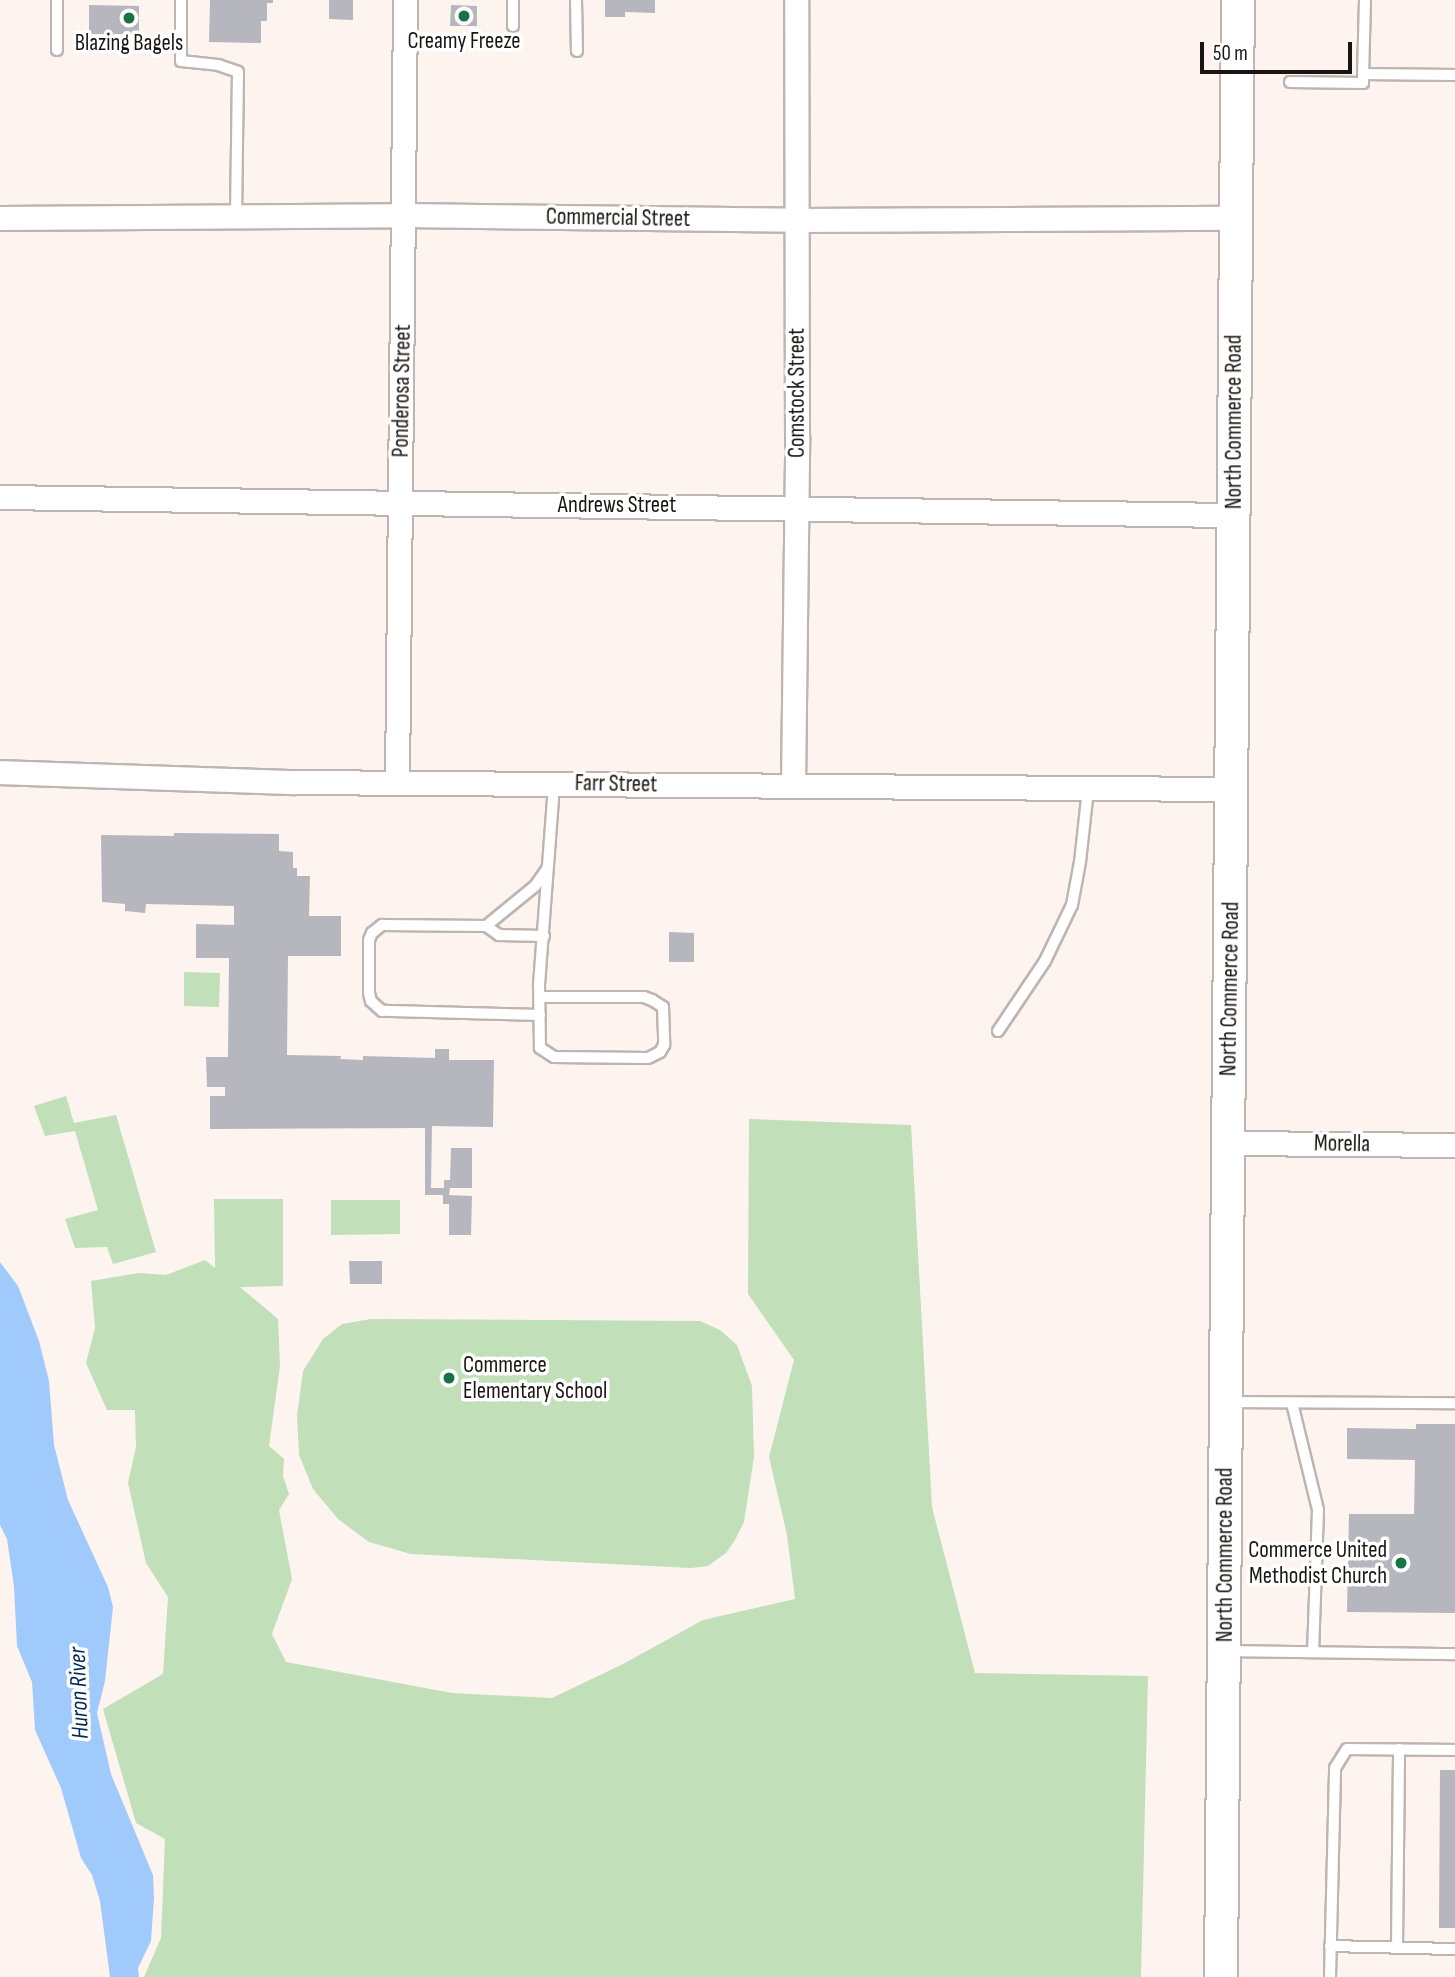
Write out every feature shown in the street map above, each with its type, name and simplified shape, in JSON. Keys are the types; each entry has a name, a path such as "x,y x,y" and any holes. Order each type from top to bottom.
{"main road":[{"name":"North Commerce Road","path":"1221,1977 1238,0"}],"street":[{"name":"Ponderosa Street","path":"397,782 405,0"},
{"name":"Comstock Street","path":"793,786 796,0"},
{"name":"Commercial Street","path":"0,218 404,215 797,220 1236,218"},
{"name":"Andrews Street","path":"0,497 400,504 796,506 1234,515"},
{"name":"Farr Street","path":"0,772 397,782 1232,789"},
{"name":"Morella","path":"1229,1143 1455,1145"}],"lane":[{"path":"57,0 57,50"},
{"path":"181,0 181,61 218,65 238,72 236,216"},
{"path":"513,0 513,26"},
{"path":"576,0 577,51"},
{"path":"1290,82 1363,83 1365,0"},
{"path":"1363,74 1455,75"},
{"path":"540,997 644,997 652,1000 663,1007 664,1045 660,1052 648,1058 554,1058 540,1048 540,997 554,784"},
{"path":"998,1031 1045,961 1072,905 1088,789"},
{"path":"486,926 535,886 548,866"},
{"path":"540,1014 389,1013 376,1007 371,1001 369,940 376,928 382,925 486,926 499,935 544,936"},
{"path":"1226,1402 1455,1402"},
{"path":"1292,1403 1318,1510 1313,1651"},
{"path":"1224,1651 1455,1654"},
{"path":"1330,1977 1335,1768 1347,1749 1455,1750"},
{"path":"1397,1947 1399,1749"},
{"path":"1331,1946 1455,1949"}],"green space":[{"path":"184,972 220,973 219,1007 184,1006"},
{"path":"66,1096 74,1123 116,1115 156,1252 113,1264 107,1247 75,1248 65,1219 98,1210 75,1131 45,1136 34,1106"},
{"path":"749,1119 911,1125 932,1507 975,1673 1148,1676 1141,1977 144,1977 161,1938 165,1839 136,1823 103,1709 163,1674 168,1597 146,1563 128,1483 136,1447 135,1410 107,1410 86,1363 95,1328 91,1281 139,1273 166,1275 205,1260 215,1268 214,1199 283,1199 283,1286 240,1287 278,1319 280,1366 269,1446 284,1459 283,1476 289,1494 279,1510 292,1579 272,1634 286,1662 452,1693 552,1698 623,1664 703,1620 795,1599 787,1535 769,1457 794,1360 748,1294"},
{"path":"331,1200 400,1200 400,1234 331,1235"},
{"path":"371,1319 700,1321 720,1330 737,1345 752,1386 754,1457 744,1522 735,1540 726,1553 708,1566 691,1568 411,1554 369,1542 338,1519 313,1489 299,1455 297,1416 303,1371 323,1339 342,1324"}],"water":[{"name":"Huron River","path":"0,1262 18,1286 39,1341 49,1381 54,1445 68,1500 108,1587 113,1607 105,1681 97,1713 111,1774 153,1875 151,1941 138,1968 139,1977 110,1977 100,1901 92,1875 81,1858 61,1788 35,1730 32,1682 17,1646 14,1587 7,1539 0,1525"}],"building":[{"path":"210,0 273,0 273,3 267,3 267,21 261,21 261,43 209,42"},
{"path":"329,0 353,0 353,20 329,19"},
{"path":"605,0 655,0 655,13 625,12 625,17 605,17"},
{"path":"89,5 139,6 139,34 89,34"},
{"name":"Creamy Freeze","path":"451,5 477,6 477,26 450,26"},
{"path":"174,833 279,834 279,851 293,852 293,868 297,868 297,876 310,876 309,916 341,916 341,956 288,956 287,1055 341,1056 340,1059 363,1060 363,1056 435,1058 435,1049 449,1049 449,1060 494,1060 493,1127 432,1126 431,1188 444,1188 444,1180 450,1180 451,1148 472,1148 472,1188 450,1188 449,1195 472,1196 471,1235 449,1235 449,1204 443,1204 443,1195 425,1195 425,1128 210,1129 210,1096 225,1096 225,1087 207,1087 206,1057 228,1057 229,958 196,958 196,924 234,925 234,906 146,904 145,913 125,911 125,904 102,902 101,835 174,836"},
{"path":"669,932 694,933 694,962 669,962"},
{"path":"349,1261 382,1261 382,1284 350,1284"},
{"name":"Commerce United Methodist Church","path":"1416,1424 1455,1424 1455,1613 1347,1612 1349,1514 1414,1514 1415,1460 1347,1459 1347,1428 1416,1429"},
{"path":"1440,1770 1455,1770 1455,1928 1439,1928"}],"place":[{"name":"Creamy Freeze","path":"464,16"},
{"name":"Blazing Bagels","path":"129,18"},
{"name":"Commerce Elementary School","path":"449,1378"},
{"name":"Commerce United Methodist Church","path":"1401,1563"}]}
